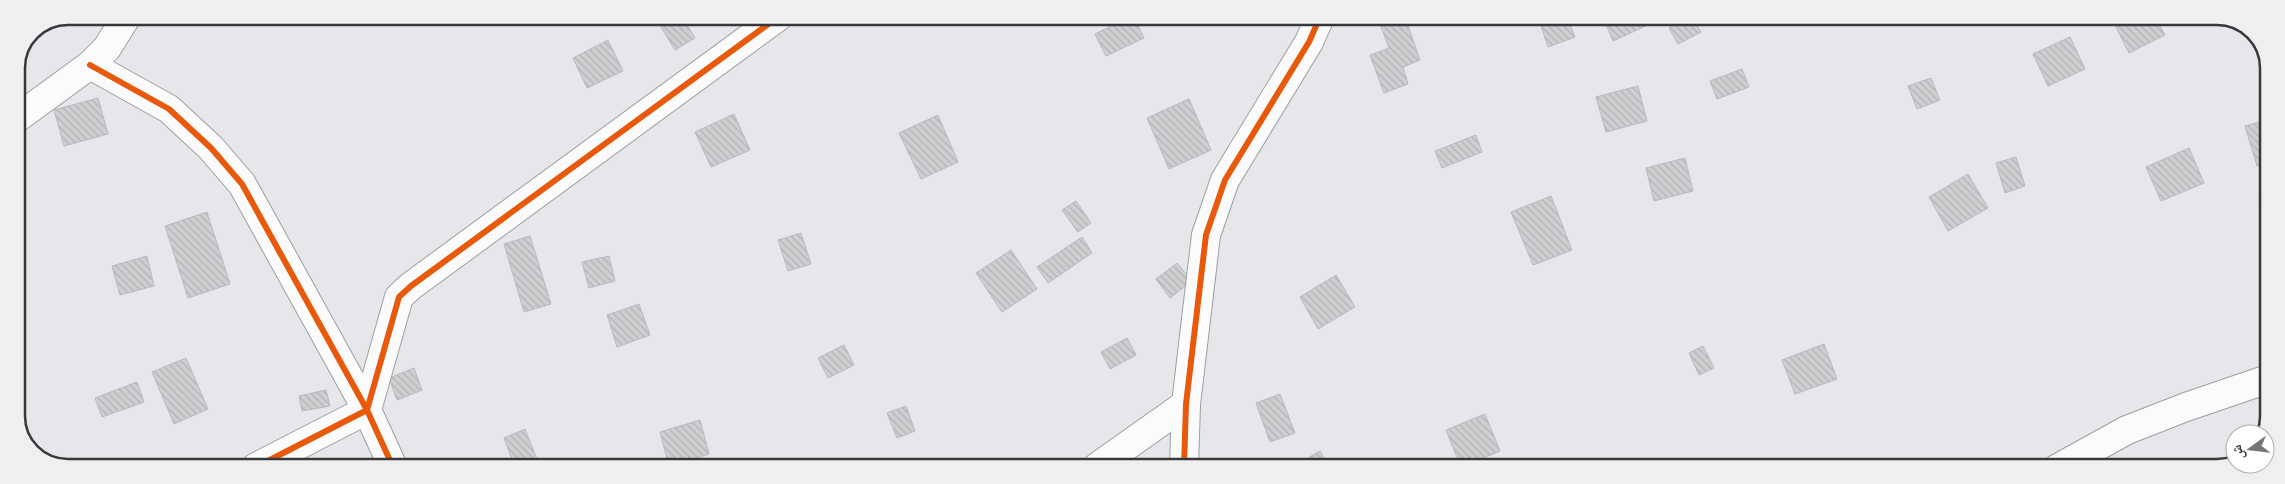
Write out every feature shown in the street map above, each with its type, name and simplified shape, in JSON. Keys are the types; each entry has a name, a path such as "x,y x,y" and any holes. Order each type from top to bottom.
{"street":[{"path":"25,112 90,65 106,48 121,25"},
{"path":"272,459 367,410 399,297 410,286 767,25"},
{"path":"1184,459 1186,404 1206,235 1225,180 1309,42 1316,25"},
{"path":"90,65 168,109 211,148 242,184 367,410 389,459"},
{"path":"2074,459 2127,430 2186,406 2260,382"},
{"path":"1109,459 1186,404"}],"building":[{"path":"660,25 687,25 695,38 675,50"},
{"path":"1113,25 1138,25 1144,38 1106,56 1095,34"},
{"path":"1380,25 1408,25 1420,60 1403,67 1408,84 1384,93 1370,55 1389,48"},
{"path":"1541,25 1570,25 1575,37 1548,47"},
{"path":"1606,25 1648,25 1613,41"},
{"path":"1674,25 1697,25 1701,32 1678,44 1669,28"},
{"path":"2115,25 2159,25 2165,35 2129,53"},
{"path":"2070,37 2085,69 2048,86 2033,54"},
{"path":"608,40 623,71 587,88 573,58"},
{"path":"1742,69 1749,87 1717,99 1710,81"},
{"path":"1931,78 1940,100 1917,109 1908,86"},
{"path":"1638,86 1647,121 1606,132 1596,97"},
{"path":"98,98 108,134 64,146 54,110"},
{"path":"1189,99 1211,150 1169,169 1147,118"},
{"path":"734,114 750,150 711,167 695,132"},
{"path":"938,115 958,162 921,179 899,133"},
{"path":"2260,122 2260,165 2257,166 2245,126"},
{"path":"1476,135 1482,152 1442,168 1435,151"},
{"path":"2189,148 2204,183 2161,201 2146,167"},
{"path":"2016,157 2025,186 2005,193 1996,163"},
{"path":"1685,158 1693,191 1654,201 1646,168"},
{"path":"1968,174 1988,208 1948,231 1929,197"},
{"path":"1551,196 1572,250 1533,265 1511,212"},
{"path":"1076,201 1091,223 1078,232 1062,210"},
{"path":"207,212 230,284 188,298 165,226"},
{"path":"801,233 811,264 788,271 778,240"},
{"path":"530,236 551,304 524,312 504,244"},
{"path":"1082,237 1092,253 1048,283 1037,267"},
{"path":"1011,250 1037,289 1002,312 976,273"},
{"path":"147,256 154,286 120,295 112,266"},
{"path":"609,256 615,281 589,288 582,262"},
{"path":"1177,263 1192,281 1170,298 1156,279"},
{"path":"1336,275 1355,307 1318,329 1300,297"},
{"path":"639,304 650,335 617,347 607,315"},
{"path":"1127,338 1136,355 1110,369 1101,352"},
{"path":"1824,344 1837,379 1795,394 1782,360"},
{"path":"844,345 854,365 828,378 818,358"},
{"path":"1703,346 1714,368 1699,375 1689,353"},
{"path":"186,358 208,409 174,424 152,372"},
{"path":"414,368 422,390 397,400 389,378"},
{"path":"137,382 144,402 102,417 95,398"},
{"path":"326,390 330,406 302,411 299,396"},
{"path":"1280,394 1295,433 1270,442 1256,403"},
{"path":"906,406 915,431 897,438 887,413"},
{"path":"1485,414 1500,451 1480,459 1458,459 1446,430"},
{"path":"700,420 709,454 692,459 667,459 660,432"},
{"path":"525,429 537,459 512,459 504,438"},
{"path":"1320,451 1324,459 1306,459"}],"cycle path":[{"path":"272,459 367,410 399,297 411,286 767,25"},
{"path":"1184,459 1186,404 1206,235 1225,180 1309,42 1316,25"},
{"path":"90,65 169,109 211,148 242,184 367,410 389,459"}]}
